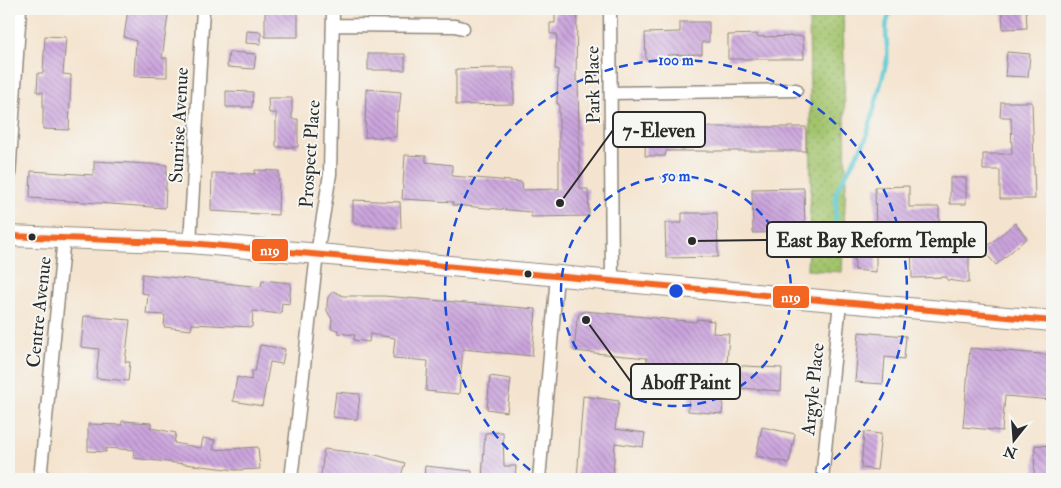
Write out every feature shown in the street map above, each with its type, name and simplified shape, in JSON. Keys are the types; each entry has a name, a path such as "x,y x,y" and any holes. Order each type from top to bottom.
{"main road":[{"path":"9,236 190,244 317,254 1052,321"}],"street":[{"path":"9,177 20,9"},
{"name":"Sunrise Avenue","path":"190,244 203,9"},
{"name":"Prospect Place","path":"292,479 317,254 330,174 333,9"},
{"name":"Park Place","path":"610,9 612,281"},
{"path":"333,25 455,26 463,28"},
{"path":"611,93 796,90"},
{"name":"Centre Avenue","path":"40,479 64,237"},
{"path":"539,479 558,276"},
{"name":"Argyle Place","path":"822,479 840,302"}],"green space":[{"path":"809,9 843,9 846,181 842,272 807,270 811,185"}],"building":[{"path":"128,9 169,9 162,58 167,58 167,77 134,76 136,41 124,37"},
{"path":"1002,9 1026,9 1027,28 1003,29"},
{"path":"555,10 577,10 576,81 578,81 580,189 588,189 589,216 531,217 531,212 453,205 453,202 402,199 405,155 426,156 426,162 452,165 452,176 522,182 523,190 559,189 558,69 555,69 557,34 550,34 550,23 555,23"},
{"path":"298,11 298,37 265,37 265,12"},
{"path":"680,22 709,22 709,42 702,42 702,54 667,55 667,60 646,60 645,33 680,32"},
{"path":"247,31 261,32 261,44 246,43"},
{"path":"757,34 757,37 803,36 804,59 728,59 728,35"},
{"path":"45,36 66,37 63,74 71,75 69,130 43,129 43,92 37,92 38,73 43,73"},
{"path":"229,52 256,54 254,69 227,67"},
{"path":"1007,52 1030,54 1028,77 1005,76"},
{"path":"368,54 405,54 405,70 368,70"},
{"path":"514,68 514,104 456,105 456,69"},
{"path":"366,89 401,92 399,112 397,112 396,137 365,137"},
{"path":"226,91 253,92 252,107 226,107"},
{"path":"268,98 292,98 292,119 298,119 298,147 276,147 276,113 269,113"},
{"path":"1001,102 1032,102 1035,199 1000,199 1000,170 983,170 983,154 1012,154 1011,117 1000,117"},
{"path":"646,127 806,127 806,151 666,151 665,156 645,156"},
{"path":"94,161 167,165 165,208 30,198 31,171 94,175"},
{"path":"255,170 279,171 278,215 211,211 212,173 255,174"},
{"path":"950,178 966,178 966,204 950,204"},
{"path":"909,186 909,207 939,207 939,247 969,246 969,283 947,280 947,277 912,278 911,239 876,236 875,187"},
{"path":"804,188 805,232 753,233 752,189"},
{"path":"353,200 400,202 401,228 356,224 353,221"},
{"path":"682,213 717,213 718,257 666,258 665,223 682,223"},
{"path":"1015,223 1027,238 996,265 983,250"},
{"path":"876,243 876,272 855,270 854,244"},
{"path":"142,274 261,287 262,280 291,283 289,304 282,303 281,314 253,311 252,327 192,324 191,330 164,327 165,315 146,314 148,294 141,293"},
{"path":"333,291 343,296 384,296 536,309 532,356 463,349 459,394 426,391 428,361 393,358 395,338 370,334 369,342 354,340 355,335 338,333 338,330 331,329 332,319 327,311 327,304 328,297"},
{"path":"585,311 696,322 697,319 714,321 713,333 729,334 727,365 782,368 781,391 725,387 722,414 688,411 691,379 667,376 665,392 645,390 647,358 574,351 577,320 579,314"},
{"path":"84,316 130,320 125,362 130,362 128,381 96,378 99,349 81,347"},
{"path":"859,332 906,336 904,359 885,357 883,384 855,382"},
{"path":"260,345 285,349 282,364 270,362 262,406 233,401 237,377 251,380 252,371 255,371"},
{"path":"970,348 1052,355 1052,400 1005,396 1002,431 963,427"},
{"path":"490,376 511,379 507,412 487,409"},
{"path":"336,392 360,394 357,420 333,417"},
{"path":"583,396 619,401 615,429 645,433 643,447 615,443 613,479 577,479"},
{"path":"122,421 151,423 151,428 176,433 174,443 201,448 203,438 215,440 213,450 258,447 260,469 236,470 133,458 134,450 106,448 106,452 88,451 88,424 122,425"},
{"path":"762,427 795,434 789,463 756,456"},
{"path":"503,432 504,466 516,466 515,479 482,479 485,433"},
{"path":"864,432 881,434 877,470 861,468"},
{"path":"1035,445 1052,446 1052,479 1034,479"},
{"path":"324,449 376,455 405,463 400,479 376,479 362,475 361,479 321,476"},
{"path":"425,466 472,471 472,479 424,479"}],"waterway":[{"path":"835,254 836,192 866,139 887,60 886,28 892,9"}],"transit line":[{"name":"n19","path":"9,236 190,243 1052,321"}],"place":[{"name":"7-Eleven","path":"560,203"},
{"name":"East Bay Reform Temple","path":"692,241"},
{"name":"Aboff Paint","path":"586,320"}]}
